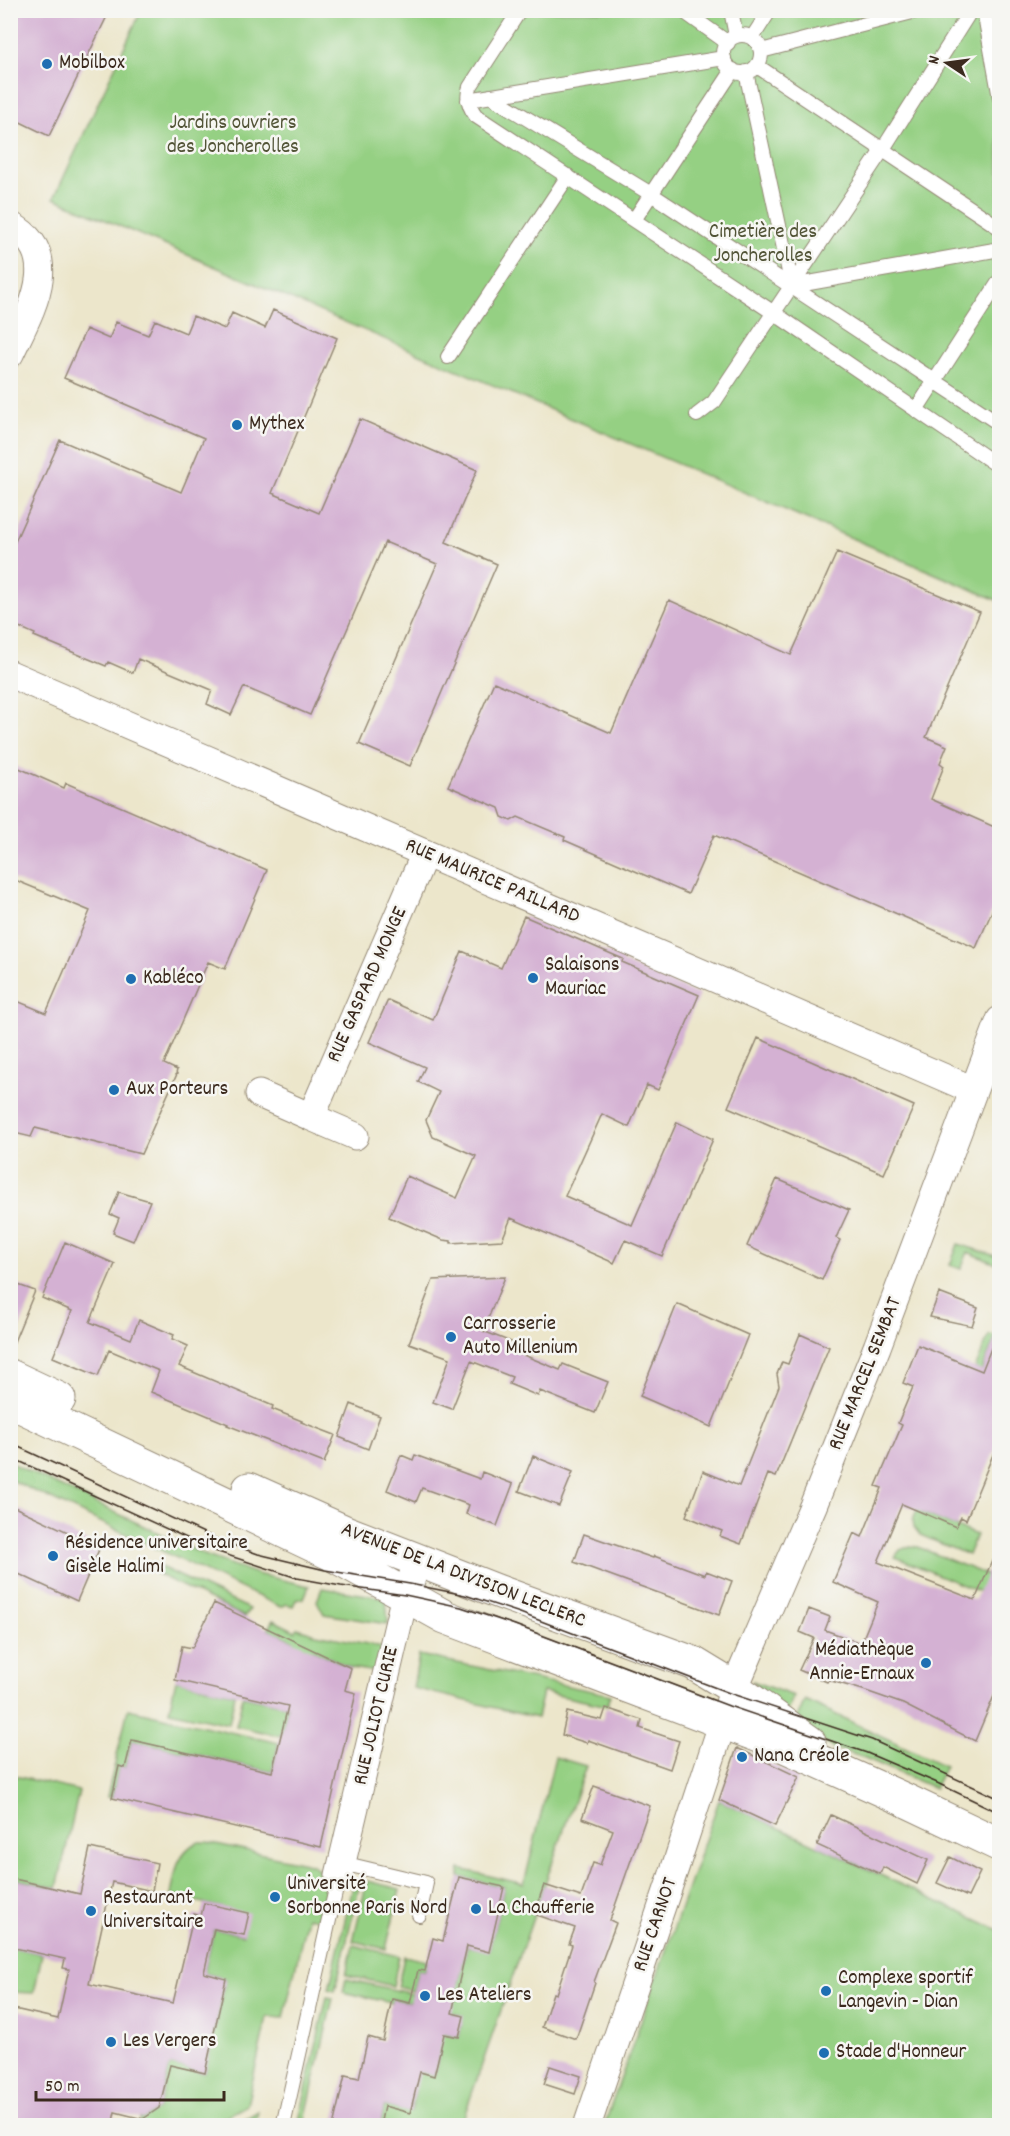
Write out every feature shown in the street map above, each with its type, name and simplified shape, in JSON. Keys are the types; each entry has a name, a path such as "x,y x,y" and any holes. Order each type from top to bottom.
{"street":[{"path":"10,225 24,234 35,250 40,264 41,277 35,300 10,354"},
{"name":"RUE MAURICE PAILLARD","path":"10,674 974,1089"},
{"name":"RUE GASPARD MONGE","path":"311,1117 426,853"},
{"name":"RUE MARCEL SEMBAT","path":"723,1723 734,1688 813,1506 877,1347 999,1020"},
{"path":"259,1094 356,1136"},
{"name":"AVENUE DE LA DIVISION LECLERC","path":"10,1376 288,1507 419,1560 693,1664 734,1688 831,1757 903,1799"},
{"name":"AVENUE DE LA DIVISION LECLERC","path":"10,1401 333,1554 445,1617 778,1743 999,1845"},
{"name":"RUE JOLIOT CURIE","path":"340,1869 406,1594 419,1560"},
{"name":"RUE CARNOT","path":"586,2126 723,1723"}],"lane":[{"path":"520,10 472,82 468,100 476,116 774,313 999,467"},
{"path":"682,10 732,40"},
{"path":"731,10 732,40"},
{"path":"752,38 770,10"},
{"path":"634,220 651,194 761,51 920,10"},
{"path":"697,415 714,402 883,149 971,10"},
{"path":"984,10 999,98"},
{"path":"761,51 752,38 742,35 732,40 724,48 724,58 727,65 745,70 883,149 999,228"},
{"path":"468,100 724,58"},
{"path":"745,70 792,286"},
{"path":"490,96 651,194 999,424"},
{"path":"448,357 568,176"},
{"path":"792,286 999,249"},
{"path":"916,410 999,280"},
{"path":"283,2126 340,1869 426,1883 419,1915"}],"green space":[{"name":"Cimetière des Joncherolles","path":"141,11 999,11 999,601 54,198"},
{"path":"958,1244 999,1257 999,1265 968,1252 961,1269 950,1265"},
{"path":"989,1335 996,1336 923,1513 976,1535 968,1555 920,1535 914,1527 913,1520"},
{"path":"11,1463 207,1556 257,1574 309,1586 304,1598 296,1600 293,1606 287,1604 281,1607 11,1480"},
{"path":"910,1546 918,1547 999,1580 999,1600 895,1557 900,1550"},
{"path":"154,1564 250,1609 245,1617 151,1571"},
{"path":"322,1588 386,1598 388,1624 324,1614 317,1601"},
{"path":"273,1620 295,1631 297,1628 383,1647 376,1672 351,1668 313,1650 310,1656 292,1640 268,1629"},
{"path":"419,1655 611,1695 607,1706 543,1692 537,1718 413,1688"},
{"path":"176,1680 235,1694 229,1724 169,1711"},
{"path":"752,1681 794,1696 784,1717"},
{"path":"243,1696 288,1706 281,1736 236,1726"},
{"path":"805,1700 945,1766 934,1788 865,1758 833,1748 795,1722"},
{"path":"128,1709 279,1743 272,1772 132,1740 125,1768 119,1767 112,1798 107,1797"},
{"path":"555,1757 586,1766 461,2125 380,2126 384,2106 411,2112 415,2091 408,2069 434,2075 439,2054 432,2031 459,2037 463,2016 446,2011 459,1981 467,1946 489,1951 504,1887 459,1877 460,1869 524,1884"},
{"path":"11,1775 79,1791 57,1888 11,1878"},
{"name":"Stade d'Honneur","path":"719,1800 999,1930 999,2125 604,2126"},
{"path":"197,1842 207,1842 310,1864 324,1874 326,1895 318,1919 307,1917 284,2018 267,2017 247,2105 211,2125 139,2126 141,2118 143,2119 159,2108 170,2065 205,2073 226,1979 204,1973 214,1929 243,1935 248,1914 171,1895 180,1858"},
{"path":"367,1881 400,1889 386,1949 353,1941"},
{"path":"354,1882 360,1883 335,1991 329,1989"},
{"path":"353,1945 399,1956 393,1986 346,1975"},
{"path":"11,1947 42,1954 34,1993 11,1992"},
{"path":"404,1956 427,1961 425,1971 418,1970 413,1991 398,1987"},
{"path":"346,1979 413,1994 411,2003 393,1999 391,2003 343,1992"},
{"path":"327,1997 333,1998 304,2125 298,2125"},
{"path":"258,2111 255,2125 235,2125"}],"building":[{"name":"Mobilbox","path":"10,10 110,10 49,136 10,117"},
{"path":"273,310 337,338 272,493 319,513 360,419 477,470 446,542 497,564 410,766 359,744 437,564 385,542 310,715 244,687 231,715 207,704 212,690 138,659 133,673 108,662 106,666 34,636 35,634 10,623 10,553 60,440 181,492 204,438 64,378 86,329 109,339 116,322 148,335 155,320 186,333 193,316 225,329 232,313 265,328"},
{"path":"837,552 980,612 926,737 947,746 940,763 944,766 931,799 999,829 999,895 976,948 714,835 688,894 564,840 565,837 518,817 511,821 502,817 499,808 448,786 494,682 611,733 669,600 791,655"},
{"path":"10,764 64,788 66,783 267,870 225,969 208,962 164,1064 177,1070 177,1074 141,1154 35,1128 31,1137 10,1132 10,998 46,1013 90,911 10,878"},
{"path":"524,916 699,995 658,1090 647,1085 629,1127 602,1114 565,1196 632,1225 677,1122 713,1139 662,1256 625,1240 614,1263 511,1218 502,1240 451,1243 451,1241 443,1240 389,1217 407,1176 457,1198 476,1156 433,1137 426,1120 439,1092 418,1082 425,1067 369,1042 388,1000 433,1020 462,951 501,968"},
{"path":"758,1038 914,1106 884,1174 728,1107"},
{"path":"777,1179 849,1210 836,1238 840,1240 822,1280 747,1246"},
{"path":"119,1192 150,1201 133,1241 113,1233 119,1218 110,1214"},
{"path":"65,1242 115,1264 90,1322 131,1339 139,1320 174,1335 172,1339 188,1346 179,1366 273,1406 272,1409 301,1422 335,1435 324,1463 151,1392 159,1371 109,1350 98,1376 53,1357 72,1311 42,1298"},
{"path":"505,1277 483,1331 524,1347 521,1354 560,1370 563,1364 608,1382 595,1413 540,1391 538,1396 509,1384 512,1377 471,1361 452,1409 433,1402 450,1358 409,1343 433,1280"},
{"path":"10,1282 35,1291 11,1349 10,1349"},
{"path":"939,1293 978,1308 972,1326 930,1317"},
{"path":"677,1304 748,1335 711,1427 640,1396"},
{"path":"999,1328 999,1440 966,1520 961,1517 956,1527 902,1504 878,1562 975,1600 999,1545 999,1684 975,1741 903,1704 863,1690 828,1680 827,1682 799,1670 814,1638 800,1632 809,1609 830,1617 825,1630 861,1643 878,1602 833,1582 854,1533 862,1537 882,1488 876,1486 902,1425 898,1423 913,1387 903,1383 918,1345 982,1371"},
{"path":"800,1334 829,1347 776,1477 768,1474 741,1544 720,1536 722,1531 686,1516 703,1471 739,1486 779,1386 777,1374 782,1362 788,1364"},
{"path":"351,1404 380,1416 368,1449 339,1437"},
{"path":"401,1455 413,1460 415,1455 480,1479 482,1472 513,1484 497,1526 466,1514 469,1505 422,1488 416,1502 387,1490"},
{"path":"533,1456 573,1472 559,1506 519,1491"},
{"name":"Résidence universitaire Gisèle Halimi","path":"10,1505 100,1547 77,1601 10,1570"},
{"path":"584,1534 705,1575 706,1571 732,1581 719,1615 574,1562"},
{"path":"214,1603 351,1668 345,1690 356,1693 321,1847 112,1798 119,1766 125,1768 132,1740 272,1772 288,1706 175,1680 182,1646 192,1648"},
{"path":"606,1708 642,1720 640,1728 679,1741 670,1769 588,1740 587,1743 562,1735 567,1712 602,1720"},
{"path":"737,1748 799,1777 775,1826 719,1800"},
{"path":"594,1786 650,1806 610,1920 616,1923 576,2039 542,2027 553,1993 556,1994 572,1945 569,1944 575,1928 534,1914 544,1885 581,1897 593,1863 600,1865 613,1830 582,1818"},
{"path":"831,1815 928,1860 917,1884 883,1867 880,1874 817,1845"},
{"name":"Les Vergers","path":"90,1848 157,1863 152,1891 112,1882 89,1984 173,2003 194,1914 201,1916 204,1903 249,1913 244,1935 214,1929 204,1973 226,1979 205,2073 170,2065 159,2108 143,2119 115,2112 112,2126 10,2126 10,2008 58,2019 69,1969 63,1968 65,1959 10,1947 10,1878 80,1894"},
{"path":"950,1857 980,1872 968,1897 937,1883"},
{"path":"459,1877 504,1887 489,1952 467,1946 452,2013 464,2016 459,2037 444,2034 434,2076 420,2072 410,2113 384,2106 380,2126 333,2126 345,2075 359,2078 368,2037 383,2041 392,1999 410,2003 418,1970 425,1971 433,1938 443,1941"},
{"path":"550,2066 581,2076 575,2094 544,2084"}],"tram line":[{"path":"10,1443 219,1540 258,1554 325,1570 465,1595 520,1613 732,1694 872,1740 1000,1799"},
{"path":"10,1457 215,1551 297,1578 405,1595 461,1607 515,1625 729,1706 867,1753 1000,1813"}],"place":[{"name":"Mobilbox","path":"47,64"},
{"name":"Mythex","path":"237,425"},
{"name":"Salaisons Mauriac","path":"533,978"},
{"name":"Kabléco","path":"131,979"},
{"name":"Aux Porteurs","path":"114,1090"},
{"name":"Carrosserie Auto Millenium","path":"451,1337"},
{"name":"Résidence universitaire Gisèle Halimi","path":"53,1556"},
{"name":"Médiathèque Annie-Ernaux","path":"926,1663"},
{"name":"Nana Créole","path":"742,1757"},
{"name":"Université Sorbonne Paris Nord","path":"275,1897"},
{"name":"La Chaufferie","path":"476,1909"},
{"name":"Restaurant Universitaire","path":"91,1911"},
{"name":"Complexe sportif Langevin - Dian","path":"826,1991"},
{"name":"Les Ateliers","path":"425,1996"},
{"name":"Les Vergers","path":"111,2042"},
{"name":"Stade d'Honneur","path":"824,2053"}],"park label":[{"name":"Jardins ouvriers des Joncherolles","path":"233,136"}]}
